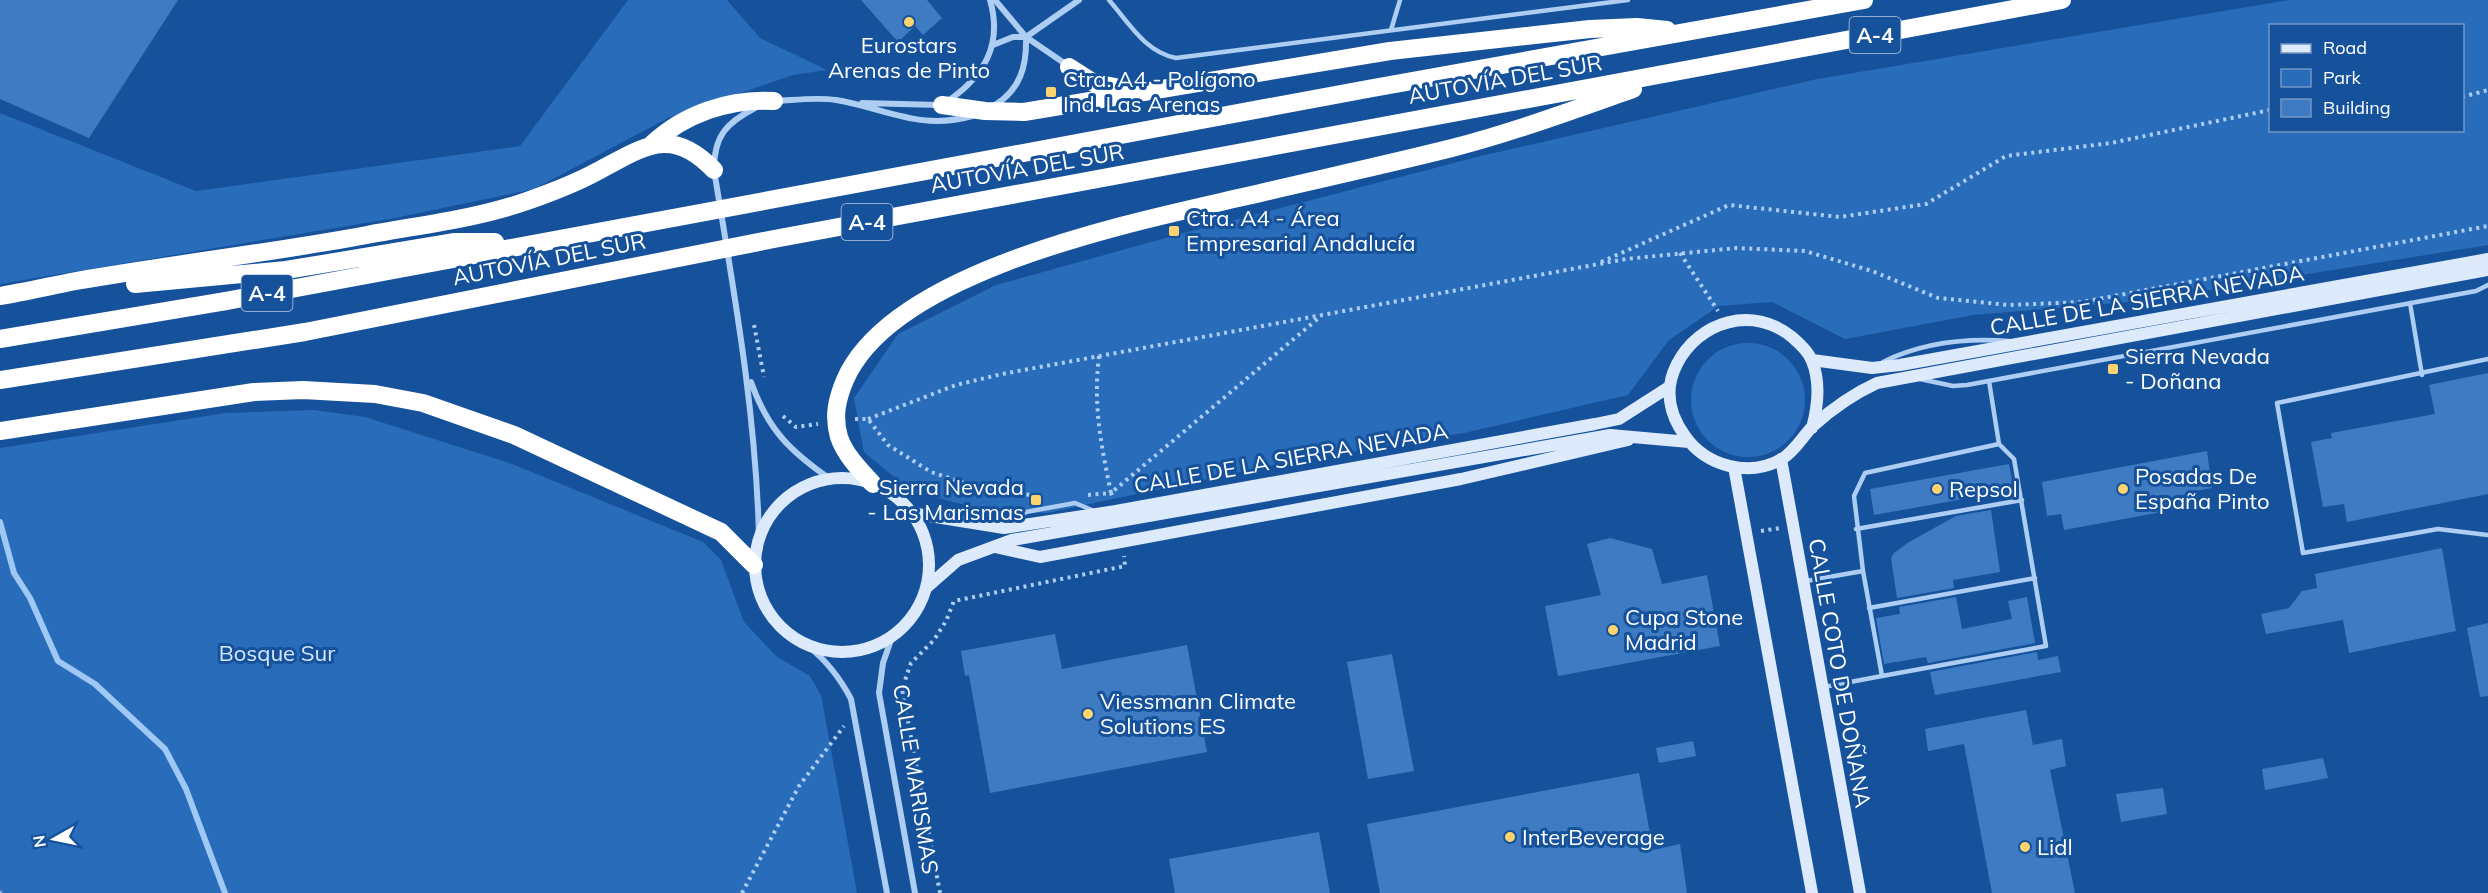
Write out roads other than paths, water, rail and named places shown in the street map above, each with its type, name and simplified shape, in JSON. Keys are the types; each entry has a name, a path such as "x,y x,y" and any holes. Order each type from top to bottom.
{"highway":[{"name":"AUTOVÍA DEL SUR","path":"0,339 225,301 1864,0"},
{"name":"AUTOVÍA DEL SUR","path":"0,380 304,332 785,237 2062,0"},
{"path":"942,105 985,111 1024,112 1390,51 1590,29 1637,27 1686,32"},
{"path":"1069,67 1094,83 1111,88 1146,90"},
{"path":"873,484 853,461 839,437 837,404 842,386 851,366 866,344 891,322 947,288 1031,253 1145,220 1453,147 1531,125 1688,70"},
{"path":"652,144 668,129 701,112 740,101 774,101"},
{"path":"0,296 75,281 278,252 483,213 527,201 596,172 633,151 652,144 669,142 682,146 695,152 714,170"},
{"path":"23,292 286,270 455,242 534,243"},
{"path":"0,393 47,372"},
{"path":"0,431 254,392 303,390 375,394 423,403 524,440 722,532 754,565"}],"main road":[{"name":"CALLE DE LA SIERRA NEVADA","path":"1812,360 1872,368 2036,342 2488,259"},
{"path":"1812,428 1818,409 1818,387 1812,360 1800,343 1783,330 1763,321 1744,319 1725,322 1707,330 1692,341 1678,363 1669,387 1671,411 1689,442 1711,460 1734,467 1758,467 1780,459 1798,446 1812,428 1850,395 1877,383 2488,270"},
{"name":"CALLE DE LA SIERRA NEVADA","path":"926,588 958,560 994,546 1011,534 1100,514 1595,424 1628,414 1669,387"},
{"path":"1011,534 1610,435 1645,436 1689,442"},
{"path":"994,546 1040,557 1461,479 1645,436"},
{"name":"CALLE COTO DE DOÑANA","path":"1780,459 1820,688 1860,893"},
{"path":"1734,467 1812,893"},
{"path":"830,479 852,479 873,484 887,491 911,513 921,530 927,549 929,569 926,588 907,624 877,646 852,652 826,652 809,647 791,637 764,605 757,585 754,565 759,537 770,516 786,498 800,489 830,479"},
{"name":"CALLE DE LA SIERRA NEVADA","path":"911,513 1011,534"}],"street":[{"path":"852,103 942,105 970,84 982,71 993,45 990,0"},
{"path":"996,0 1026,37 1069,67"},
{"path":"993,45 1013,37 1026,37 1079,0"},
{"path":"759,537 757,468 747,370 714,170 714,148 726,128 741,115 774,101 823,98 852,103 905,119 929,122 949,122 985,111 1003,100 1020,79 1027,57 1026,37"},
{"path":"747,370 760,408 784,443 830,479"},
{"name":"CALLE MARISMAS","path":"892,637 883,663 879,693 915,893"},
{"name":"CALLE MARISMAS","path":"809,647 839,676 851,699 887,893"}],"lane":[{"path":"1109,0 1145,43 1159,54 1176,58 1628,0"},
{"path":"1391,30 1400,0"},
{"path":"1909,377 1953,386 1989,381 2476,291 2488,285"},
{"path":"2410,303 2422,375"},
{"path":"2488,359 2422,375 2277,403 2303,553 2438,529 2488,535"},
{"path":"1820,688 2046,646 2014,459 1999,444 1989,381"},
{"path":"1882,676 1856,529 1854,496 1865,473 1999,444"},
{"path":"1856,529 2022,500"},
{"path":"1802,582 1863,571"},
{"path":"1869,608 2035,578"}],"waterway":[{"path":"0,522 14,573 30,598 58,661 95,684 165,749 186,789 225,893"}],"place":[{"name":"Eurostars Arenas de Pinto","path":"909,22"},
{"name":"Ctra. A4 - Polígono Ind. Las Arenas","path":"1051,92"},
{"name":"Ctra. A4 - Área Empresarial Andalucía","path":"1174,231"},
{"name":"Sierra Nevada - Doñana","path":"2113,369"},
{"name":"Repsol","path":"1937,489"},
{"name":"Posadas De España Pinto","path":"2123,489"},
{"name":"Sierra Nevada - Las Marismas","path":"1036,500"},
{"name":"Cupa Stone Madrid","path":"1613,630"},
{"name":"Viessmann Climate Solutions ES","path":"1088,714"},
{"name":"InterBeverage","path":"1510,837"},
{"name":"Lidl","path":"2025,847"}],"park label":[{"name":"Bosque Sur","path":"277,653"}]}
